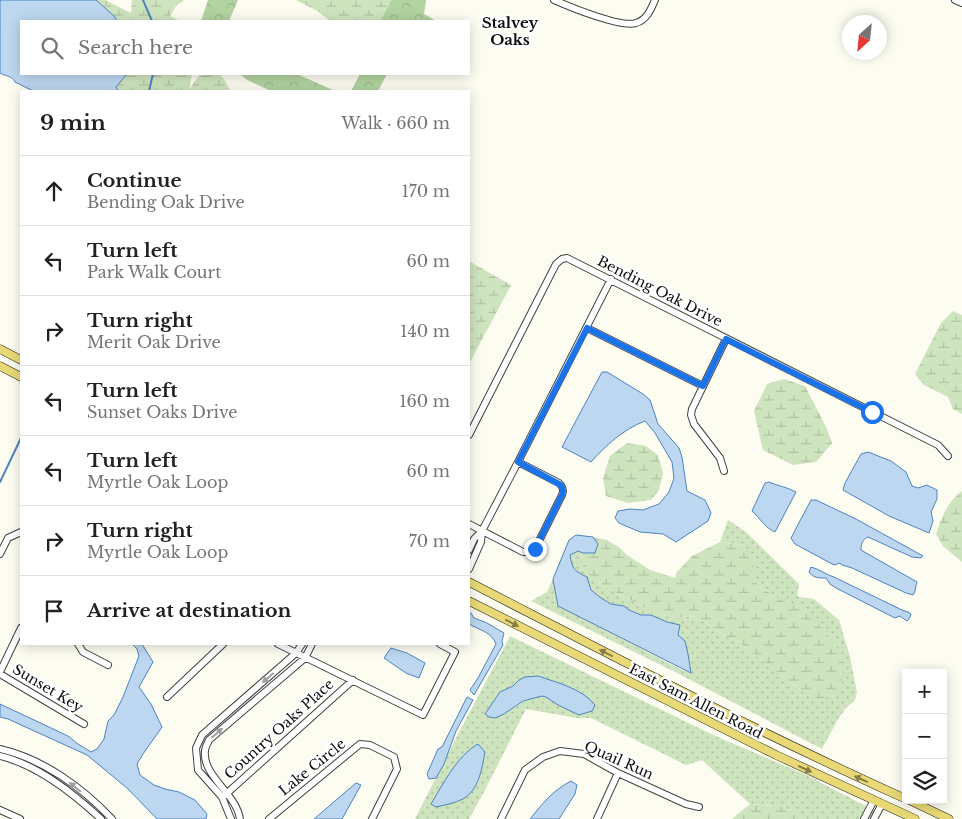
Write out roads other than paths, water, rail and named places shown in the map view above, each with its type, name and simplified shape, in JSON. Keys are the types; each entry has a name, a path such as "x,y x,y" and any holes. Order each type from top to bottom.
{"main road":[{"path":"0,349 20,359"},
{"path":"0,366 20,376"},
{"path":"470,583 739,720 902,797"},
{"name":"East Sam Allen Road","path":"470,602 776,755 915,819"},
{"path":"917,804 949,819"}],"street":[{"path":"554,0 626,25 646,18 655,0"},
{"path":"955,0 962,4"},
{"name":"Bending Oak Drive","path":"470,433 557,262 568,258 938,445 948,456"},
{"path":"470,548 474,539 482,531 518,462 610,279"},
{"path":"587,328 703,386"},
{"path":"724,471 720,458 694,424 691,415 692,409 726,339"},
{"path":"470,525 523,552 531,552 537,547 564,491 563,487 559,484 518,462"},
{"path":"470,566 481,542 482,531"},
{"path":"0,554 8,538 20,532"},
{"path":"0,673 20,630"},
{"path":"79,645 83,652 108,665"},
{"path":"167,696 222,645"},
{"path":"280,645 423,715 455,652 442,645"},
{"path":"240,819 239,811 198,770 196,748 202,735 296,654 301,645"},
{"path":"231,819 224,795 206,763 205,750 209,740 305,658 312,645"},
{"name":"Sunset Key","path":"0,673 84,724"},
{"name":"Country Oaks Place","path":"224,795 353,680"},
{"name":"Lake Circle","path":"269,819 360,744 370,745 394,757 397,769 372,819"},
{"path":"0,749 39,763 66,779 101,807 112,819"},
{"name":"Quail Run","path":"500,819 525,770 542,757 560,751 584,754 618,773 686,804 699,807"},
{"path":"0,756 42,774 76,796 101,819"},
{"path":"197,758 205,758"},
{"path":"42,774 45,767"},
{"path":"597,819 618,773"},
{"path":"864,819 878,802"},
{"path":"874,819 878,802"},
{"path":"0,810 20,819"}],"water":[{"path":"0,0 96,0 116,20 20,20 20,75 126,75 116,87 118,90 31,90 15,82 11,77 0,73"},
{"path":"602,372 607,372 650,400 658,424 679,448 687,491 705,500 711,513 708,521 676,542 663,534 640,532 619,523 615,518 618,511 630,509 643,510 659,504 669,492 674,478 672,462 655,433 645,421 630,428 616,438 591,462 562,447"},
{"path":"868,452 891,461 906,472 912,486 918,488 927,485 937,490 937,499 931,512 933,521 929,533 889,516 843,490 861,454"},
{"path":"769,482 796,492 775,532 765,525 752,511 765,483"},
{"path":"811,500 816,500 856,519 923,556 921,558 912,557 868,537 864,539 862,544 861,550 917,582 913,595 840,563 834,565 795,544 791,538"},
{"path":"576,535 593,537 598,544 595,553 578,551 570,555 576,571 587,577 591,590 611,604 624,606 641,615 651,615 680,625 678,635 685,641 691,673 558,606 553,579 569,540"},
{"path":"811,567 908,612 911,614 909,619 907,621 900,616 895,618 836,588 826,578 814,577 809,572"},
{"path":"470,612 474,618 504,633 503,645 474,695 470,690 496,644 488,634 470,625"},
{"path":"133,645 143,645 153,662 139,687 151,704 162,727 137,764 140,775 154,785 179,792 195,800 207,814 206,819 157,819 127,788 87,755 0,717 0,704 68,736 91,752 97,749 104,739 108,721 114,715 123,697 139,656 137,649"},
{"path":"391,648 407,653 425,663 419,678 406,673 384,658"},
{"path":"538,676 583,694 595,705 592,711 579,715 542,696 523,701 495,718 485,714 500,692 513,686 525,677"},
{"path":"467,697 473,700 456,731 444,764 436,778 429,779 427,774 438,749 442,747"},
{"path":"478,744 485,752 479,778 473,790 457,802 436,807 431,804 457,763 470,749"},
{"path":"571,781 577,785 575,794 559,819 530,819 553,793"},
{"path":"356,783 361,785 342,819 314,819"}],"waterway":[{"path":"143,0 152,20"},
{"path":"149,90 153,75"},
{"path":"0,482 20,440"}],"district":[{"name":"Stalvey Oaks","path":"510,30"}]}
